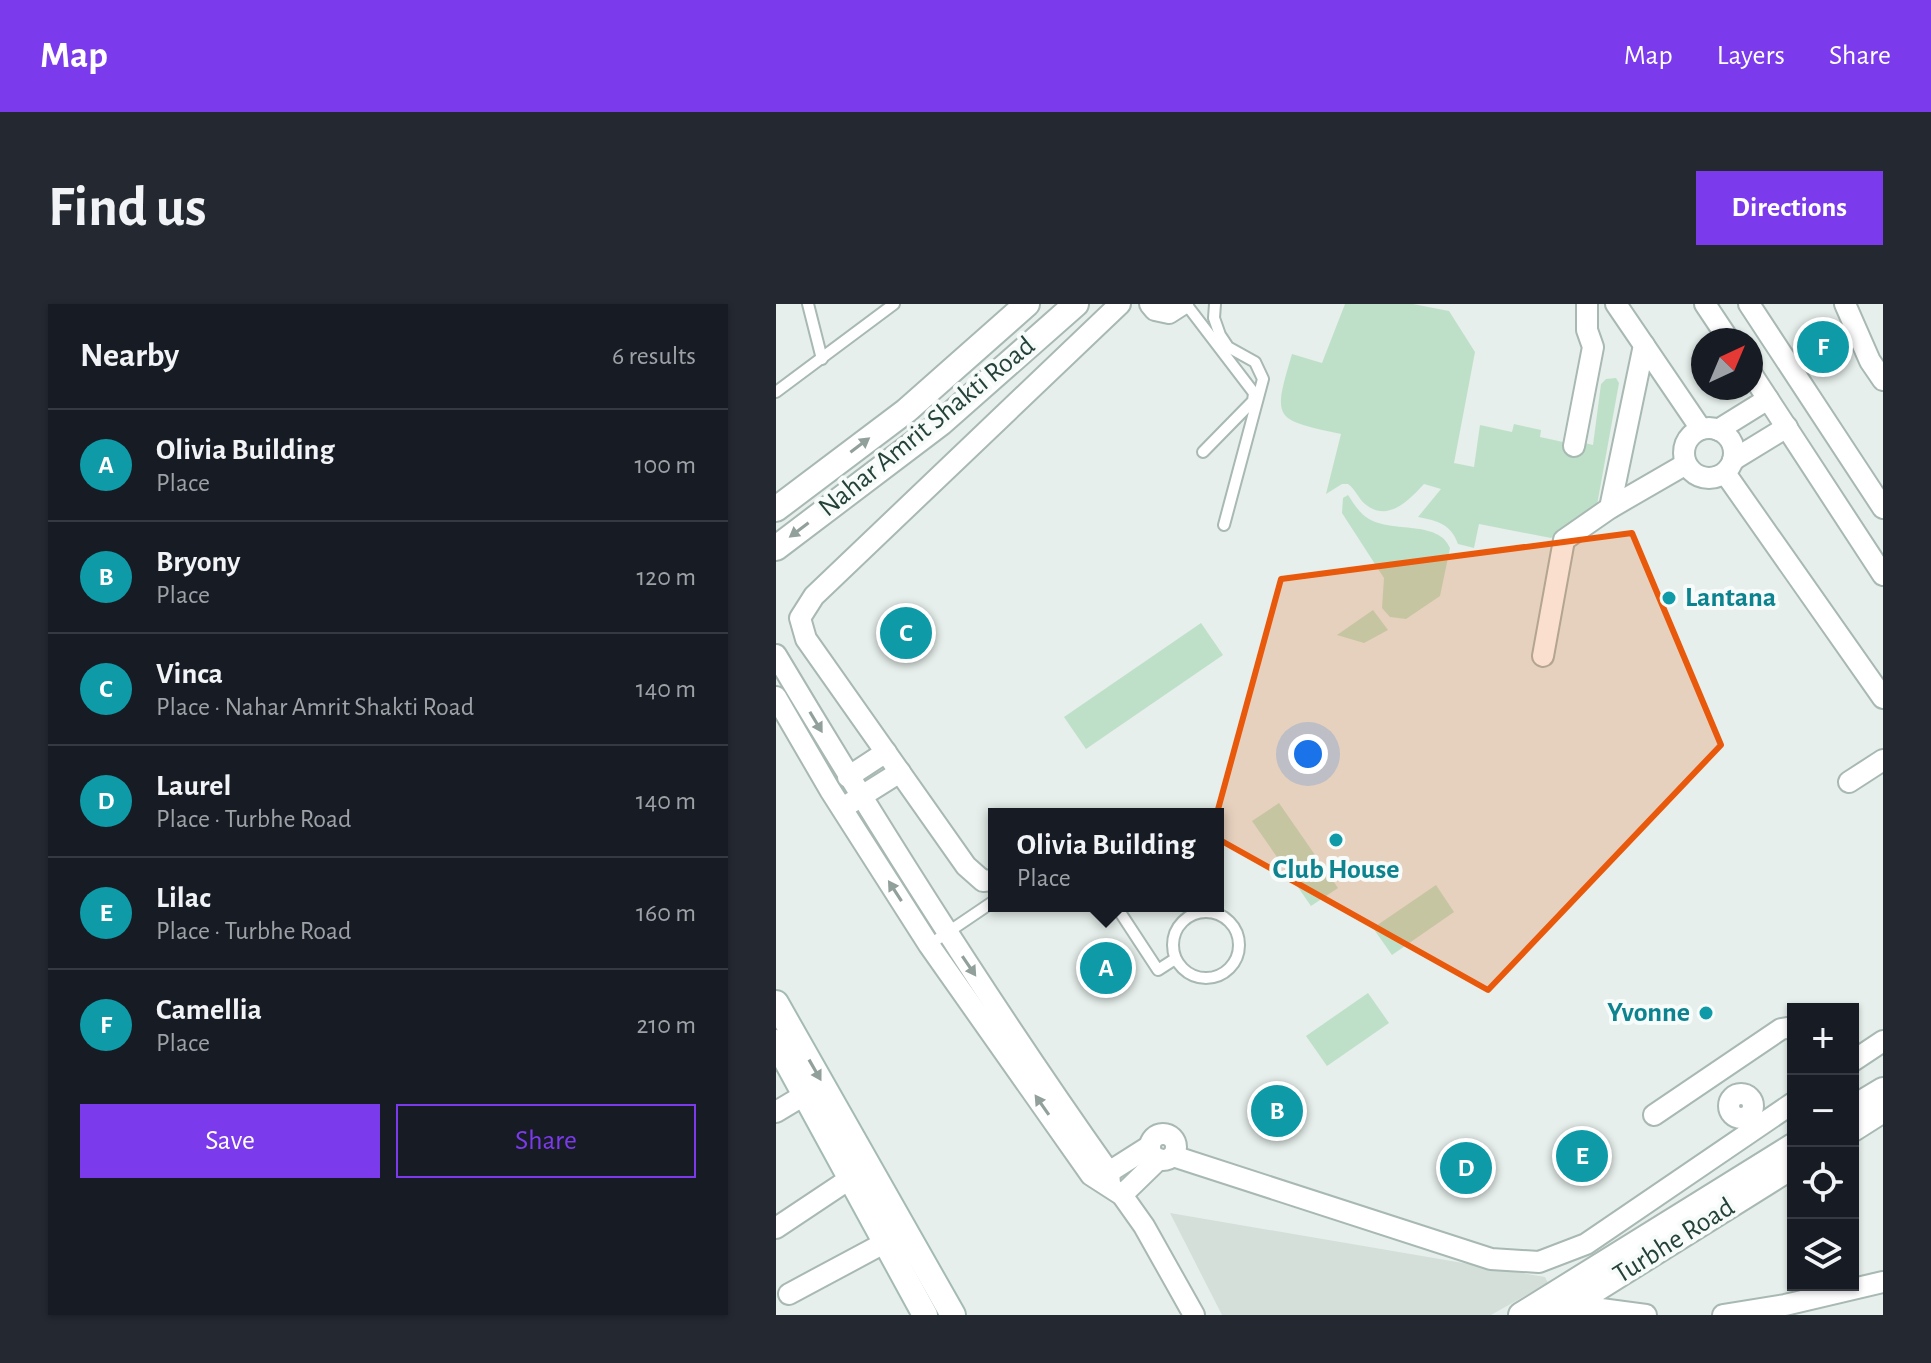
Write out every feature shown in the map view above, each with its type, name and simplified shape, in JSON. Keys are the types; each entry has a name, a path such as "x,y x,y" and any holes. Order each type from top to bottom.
{"street":[{"name":"Nahar Amrit Shakti Road","path":"776,509 906,411 1027,304"},
{"name":"Nahar Amrit Shakti Road","path":"776,548 941,423 1076,304"},
{"path":"988,881 983,881 966,866 806,639 800,618 814,596 1120,304"},
{"path":"1150,304 1155,310 1169,313 1184,304"},
{"path":"1574,446 1593,347 1587,330 1587,304"},
{"path":"1616,304 1710,429 1730,439 1734,453 1729,466"},
{"path":"1705,304 1721,328"},
{"path":"1749,304 1883,508"},
{"path":"1845,304 1870,361 1883,380"},
{"path":"1610,508 1644,345"},
{"path":"1763,391 1883,575"},
{"path":"1778,414 1694,433 1685,447 1686,464 1696,475 1711,478 1729,466 1778,414 1809,395"},
{"path":"1543,656 1564,540 1610,508 1686,464"},
{"path":"1729,466 1883,698"},
{"path":"776,655 848,777 1073,1135"},
{"path":"776,697 929,945 1073,1135 1114,1184 1144,1226 1194,1315"},
{"path":"848,777 886,752"},
{"path":"1849,782 1883,760"},
{"path":"842,808 900,772"},
{"path":"776,1003 953,1315"},
{"path":"1654,1115 1781,1029 1787,1028"},
{"path":"1859,1057 1883,1041"},
{"path":"776,1042 925,1315"},
{"path":"1859,1104 1883,1090"},
{"path":"776,1112 806,1094"},
{"path":"1114,1184 1161,1154 1491,1259 1539,1262 1586,1244 1752,1121 1787,1106"},
{"path":"1859,1125 1883,1110"},
{"path":"1521,1315 1785,1161 1752,1121"},
{"name":"Turbhe Road","path":"1563,1310 1785,1161"},
{"path":"776,1228 851,1178"},
{"path":"789,1294 886,1242"},
{"path":"1723,1315 1786,1310 1883,1282"},
{"path":"1563,1310 1646,1315"}],"lane":[{"path":"808,304 822,359"},
{"path":"776,392 894,304"},
{"path":"1184,304 1254,393 1253,401 1203,452"},
{"path":"1215,304 1214,318 1220,335 1228,347 1255,362 1263,379 1224,525"},
{"path":"929,945 988,905"},
{"path":"1120,912 1158,970 1175,959"},
{"path":"1204,912 1225,917 1238,935 1237,957 1232,967 1223,974 1201,979 1190,975 1175,959 1172,949 1177,927 1194,914 1204,912"}],"highlighted area":[{"path":"1632,533 1721,745 1488,990 1211,835 1281,579"}],"shaded area":[{"path":"1170,1213 1545,1277 1548,1283 1491,1315 1222,1315"}],"green space":[{"path":"1345,304 1413,304 1449,311 1475,352 1454,463 1474,467 1480,425 1512,432 1514,424 1541,430 1540,437 1563,442 1564,438 1593,445 1601,384 1606,379 1616,378 1619,383 1597,505 1551,538 1479,524 1474,548 1458,544 1443,524 1418,517 1441,489 1424,484 1398,507 1382,511 1365,504 1348,484 1342,484 1326,494 1341,434 1291,420 1284,414 1281,405 1282,393 1292,354 1322,363"},
{"path":"1348,495 1369,519 1390,526 1426,530 1444,539 1450,548 1440,596 1406,619 1390,617 1382,608 1384,578 1342,513 1343,498"},
{"path":"1373,610 1388,630 1364,643 1337,635"},
{"path":"1201,623 1223,655 1086,749 1064,717"},
{"path":"1279,803 1338,888 1311,906 1252,821"},
{"path":"1436,885 1454,912 1392,955 1373,928"},
{"path":"1368,993 1389,1023 1327,1066 1306,1036"}],"place":[{"name":"Camellia","path":"1823,347"},
{"name":"Lantana","path":"1669,598"},
{"name":"Vinca","path":"906,633"},
{"name":"Club House","path":"1336,840"},
{"name":"Olivia Building","path":"1106,968"},
{"name":"Yvonne","path":"1706,1013"},
{"name":"Bryony","path":"1277,1111"},
{"name":"Lilac","path":"1582,1156"},
{"name":"Laurel","path":"1466,1168"}]}
